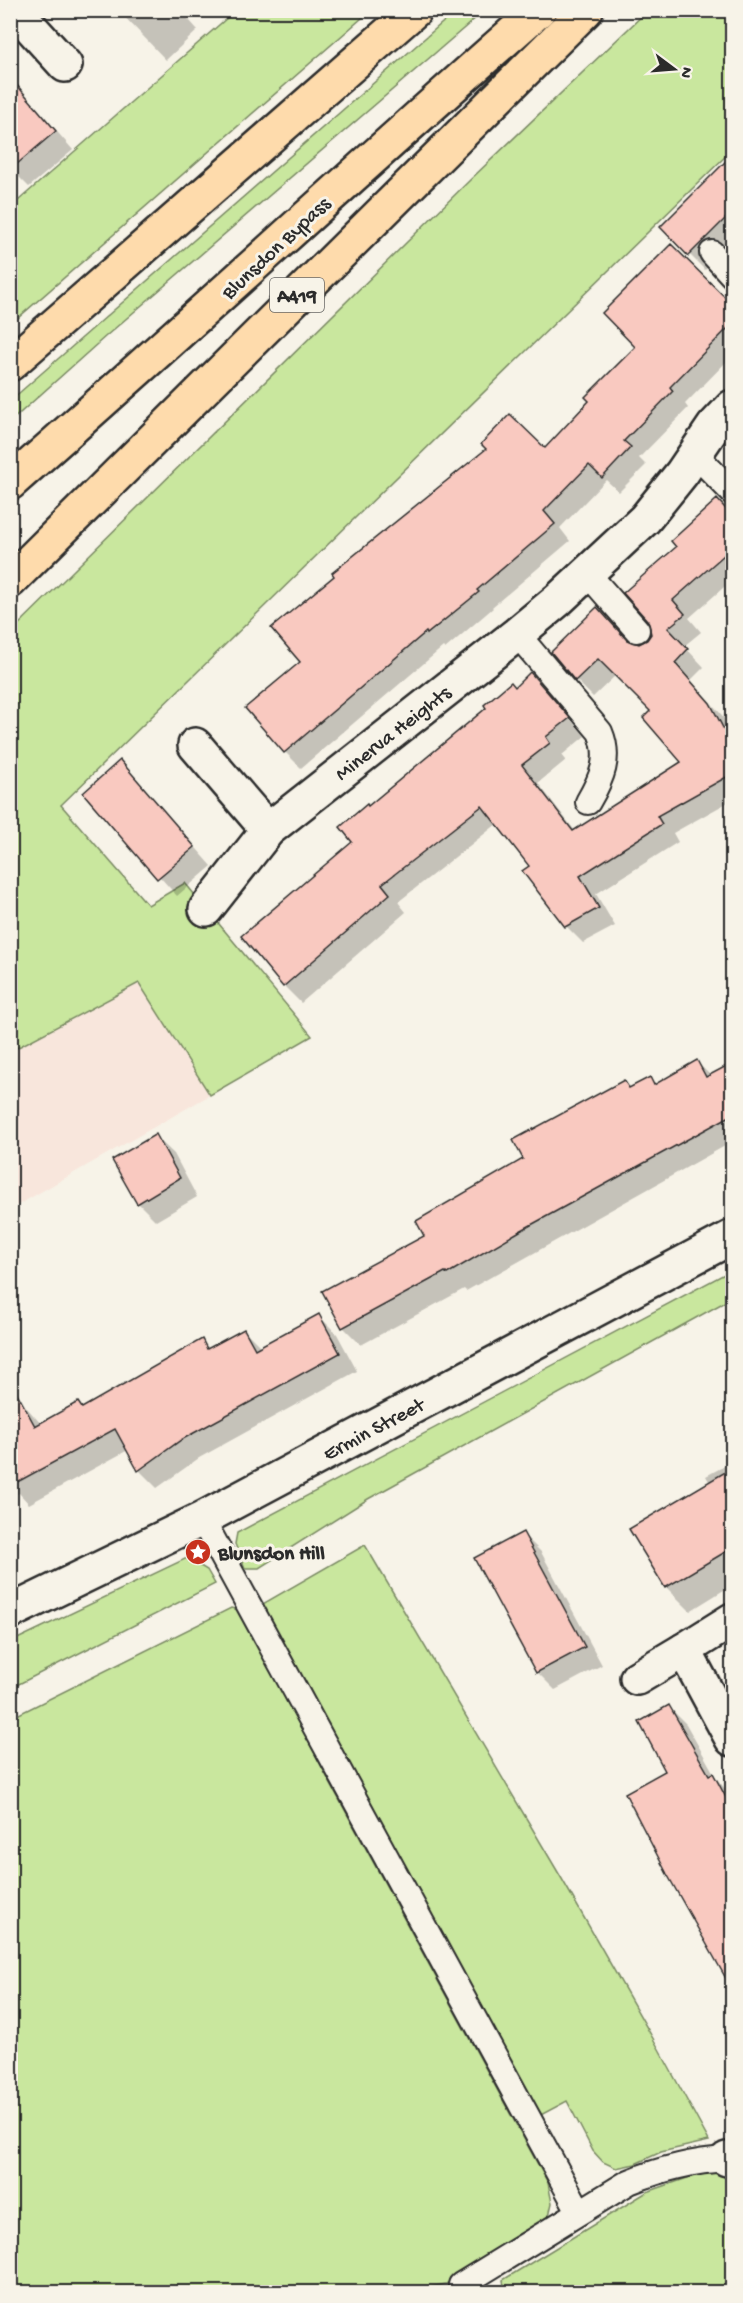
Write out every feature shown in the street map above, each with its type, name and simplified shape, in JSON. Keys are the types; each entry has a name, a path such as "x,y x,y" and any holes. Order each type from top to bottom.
{"highway":[{"path":"10,364 415,10"},
{"name":"Blunsdon Bypass","path":"10,483 196,319 378,151 539,10"},
{"name":"A419","path":"10,581 586,10"}],"street":[{"path":"15,10 65,65"},
{"name":"Minerva Heights","path":"206,909 268,830 517,634 645,519 714,426 732,407"},
{"path":"195,745 268,830"},
{"name":"Ermin Street","path":"10,1612 202,1519 732,1237"},
{"path":"637,1678 732,1620"},
{"path":"684,1650 732,1739"}],"lane":[{"path":"712,253 732,275"},
{"path":"695,454 732,492"},
{"path":"586,573 638,630"},
{"path":"517,634 600,732 606,756 602,773 588,802"},
{"path":"202,1519 579,2211"},
{"path":"460,2285 488,2281 579,2211 629,2182 655,2171 684,2164 730,2159"}],"shaded area":[{"path":"140,983 210,1095 11,1209 11,1051"}],"green space":[{"path":"457,10 484,11 106,336 11,421 11,400"},
{"path":"235,11 370,11 11,324 11,207"},
{"path":"647,11 732,11 732,150 61,805 148,905 185,883 312,1036 210,1095 139,983 11,1051 11,632 471,179"},
{"path":"732,1270 732,1298 368,1499 259,1568 245,1568 235,1544 237,1533"},
{"path":"365,1545 562,1879 709,2141 661,2152 635,2164 616,2168 603,2162 593,2151 567,2101 537,2117 293,1660 262,1652 329,1781 548,2183 552,2203 548,2220 446,2284 414,2290 414,2292 11,2292 11,1718 231,1608 239,1610 242,1616"},
{"path":"187,1558 207,1570 215,1584 11,1688 11,1642"},
{"path":"724,2170 732,2185 732,2292 505,2292 503,2280 647,2192 693,2176"}],"building":[{"path":"10,77 56,131 10,170"},
{"path":"732,155 732,212 688,256 660,227"},
{"path":"671,244 732,304 732,324 670,387 673,391 624,441 631,447 602,478 589,465 544,511 555,524 477,590 479,592 427,634 426,632 284,753 245,708 300,662 271,628 334,576 332,573 486,449 481,444 510,414 545,448 589,401 585,397 635,347 602,313"},
{"path":"717,499 732,516 732,548 673,600 685,614 668,628 688,649 675,663 710,703 732,745 732,774 657,816 662,824 580,876 599,908 565,927 522,871 529,866 482,806 382,884 390,894 283,987 241,936 352,842 340,827 486,708 484,705 511,682 515,687 530,672 570,718 546,737 550,743 522,765 573,831 681,762 643,718 650,711 598,659 575,681 551,652 597,607 627,640 639,644 647,640 651,634 648,621 623,593 676,547 671,541"},
{"path":"120,760 195,847 157,879 83,793"},
{"path":"697,1060 706,1077 732,1063 732,1115 520,1231 447,1274 445,1272 342,1328 322,1291 424,1236 416,1221 523,1159 513,1140 624,1080 629,1088 650,1077 654,1085"},
{"path":"156,1134 180,1178 137,1204 112,1160"},
{"path":"319,1314 340,1353 181,1440 138,1471 115,1429 10,1486 10,1380 35,1426 78,1402 82,1408 202,1339 207,1349 244,1329 255,1349"},
{"path":"732,1468 732,1548 665,1588 629,1529"},
{"path":"523,1532 585,1647 536,1673 474,1558"},
{"path":"669,1705 709,1775 713,1773 732,1809 732,1989 667,1874 625,1793 665,1771 639,1722"}],"place":[{"name":"Blunsdon Hill","path":"198,1552"}]}
